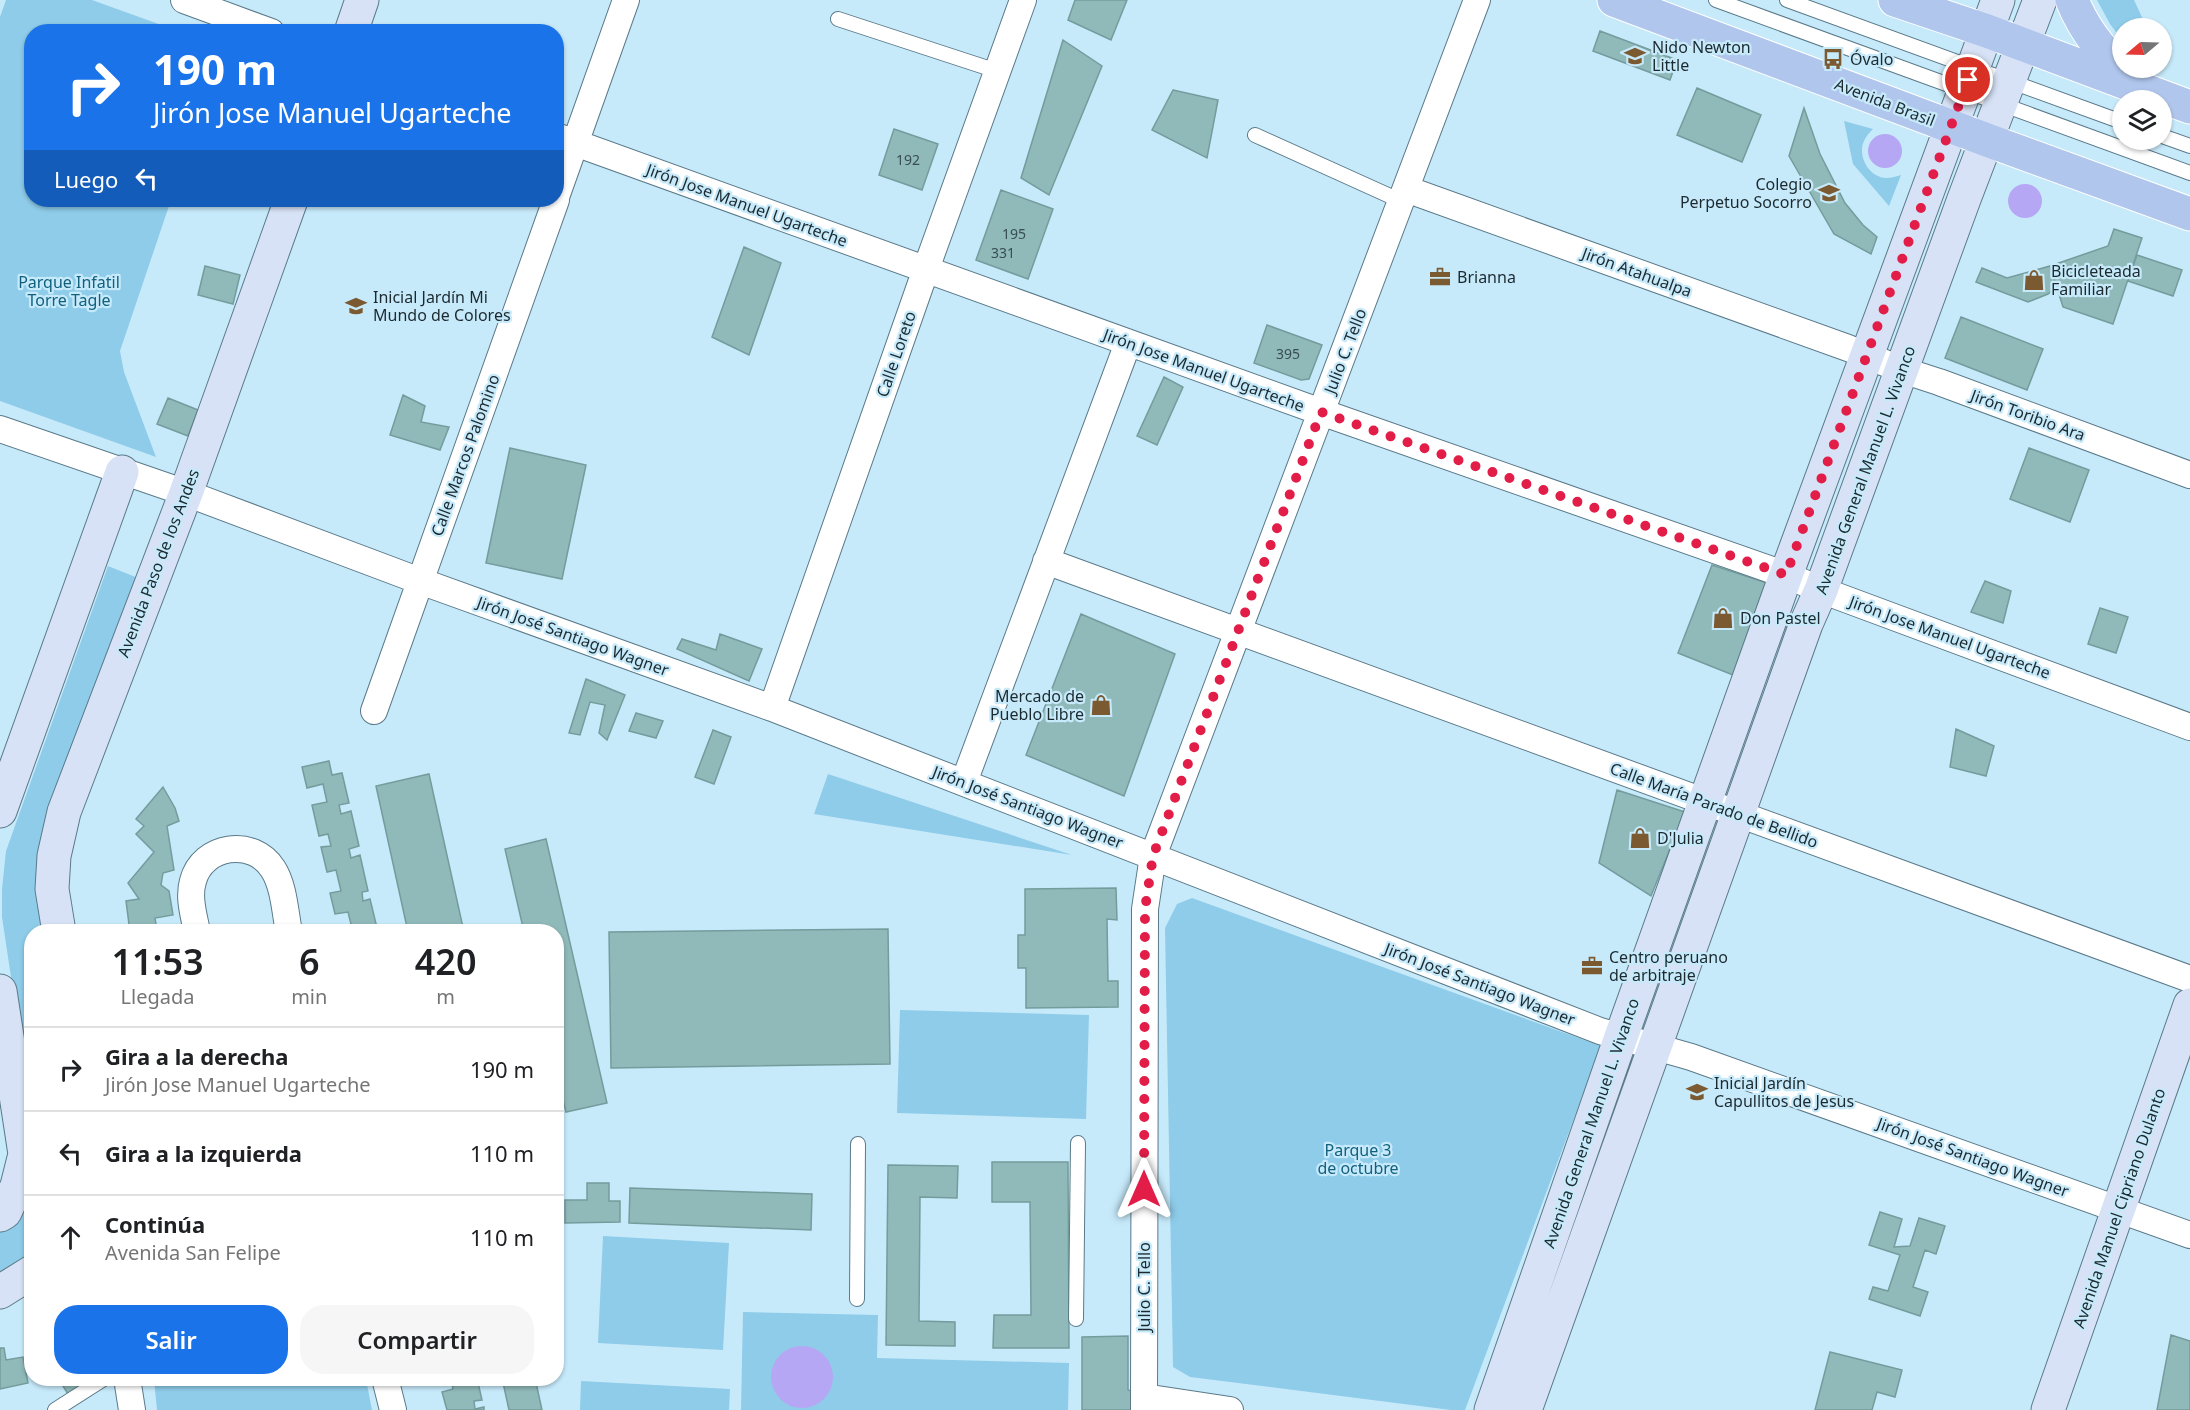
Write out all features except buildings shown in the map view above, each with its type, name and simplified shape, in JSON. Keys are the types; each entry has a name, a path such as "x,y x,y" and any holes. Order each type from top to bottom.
{"main road":[{"name":"Avenida Brasil","path":"1614,0 2190,214"},
{"path":"1895,0 2148,90"},
{"path":"2072,0 2089,33 2105,52 2127,74 2151,90"},
{"path":"2172,99 2190,106"}],"street":[{"path":"184,0 249,24"},
{"path":"354,24 362,0"},
{"name":"Calle Marcos Palomino","path":"566,139 626,0"},
{"name":"Calle Loreto","path":"772,708 1023,0"},
{"name":"Julio C. Tello","path":"1144,1404 1145,909 1153,856 1478,0"},
{"name":"Avenida General Manuel L. Vivanco","path":"1491,1410 1786,575 1998,0"},
{"name":"Avenida General Manuel L. Vivanco","path":"1525,1410 1806,624 1821,590 2040,0"},
{"name":"Jirón Jose Manuel Ugarteche","path":"566,139 1321,412 1786,575 2190,727"},
{"name":"Jirón Atahualpa","path":"1404,195 1867,356"},
{"name":"Avenida Paso de los Andes","path":"58,924 52,889 54,856 64,812 186,493 288,207"},
{"name":"Calle Marcos Palomino","path":"374,711 553,207"},
{"path":"964,782 1128,343"},
{"name":"Jirón Toribio Ara","path":"1867,356 2190,475"},
{"name":"Jirón José Santiago Wagner","path":"0,429 186,493 420,581 772,708 1621,1037 1690,1056 2190,1235"},
{"path":"0,811 122,472"},
{"name":"Calle María Parado de Bellido","path":"1046,561 2190,979"},
{"path":"195,924 190,892 198,868 218,852 242,848 264,858 278,877 287,924"},
{"path":"0,991 24,1147"},
{"name":"Avenida Manuel Cipriano Dulanto","path":"2048,1410 2190,1005"},
{"path":"0,1215 5,1212 17,1186 24,1158"},
{"path":"0,1292 24,1277"},
{"path":"128,1386 132,1410"},
{"path":"387,1386 393,1410"},
{"path":"1144,1404 1230,1410"}],"lane":[{"path":"1716,0 2005,93 2190,173"},
{"path":"1787,0 1968,80 2005,93 2112,120"},
{"path":"838,19 997,71"},
{"path":"1255,135 1404,195"},
{"path":"2172,140 2190,146"},
{"path":"1077,1319 1078,1143"},
{"path":"857,1299 858,1144"},
{"path":"55,1410 92,1386"}],"green space":[{"name":"Parque Infatil Torre Tagle","path":"6,0 92,0 159,24 24,24 24,207 169,207 120,351 124,372 156,457 0,401 0,17"},
{"path":"2097,0 2134,0 2142,18 2112,18 2112,27"},
{"path":"1844,121 1873,129 1866,137 1862,153 1866,165 1874,174 1886,178 1901,175 1889,206 1853,164"},
{"path":"108,566 143,580 47,924 24,924 24,1064 2,917 6,851"},
{"path":"828,774 1072,855 814,814"},
{"name":"Parque 3 de octubre","path":"1192,898 1601,1046 1465,1410 1190,1377 1173,1367 1165,928 1177,904"},
{"path":"900,1010 1089,1015 1086,1119 897,1113"},
{"path":"24,1197 24,1257 0,1276 0,1228"},
{"path":"603,1236 729,1243 723,1350 598,1343"},
{"path":"743,1312 878,1315 877,1358 1069,1363 1068,1410 741,1410"},
{"path":"581,1381 730,1389 729,1410 580,1410"},
{"path":"155,1386 367,1386 372,1410 157,1410"}],"shaded area":[{"path":"1885,134 1897,139 1902,151 1897,163 1885,168 1873,163 1868,151 1873,139"},
{"path":"2025,184 2037,189 2042,201 2037,213 2025,218 2013,213 2008,201 2013,189"},
{"path":"796,1346 808,1346 824,1355 831,1365 833,1377 831,1389 824,1399 808,1408 796,1408 785,1403 776,1394 771,1383 771,1371 776,1360 785,1351"}],"place":[{"name":"Nido Newton Little","path":"1635,56"},
{"name":"Óvalo","path":"1833,59"},
{"name":"Colegio Perpetuo Socorro","path":"1829,193"},
{"name":"Brianna","path":"1440,277"},
{"name":"Bicicleteada Familiar","path":"2034,280"},
{"name":"Inicial Jardín Mi Mundo de Colores","path":"356,306"},
{"name":"Don Pastel","path":"1723,618"},
{"name":"Mercado de Pueblo Libre","path":"1101,705"},
{"name":"D'Julia","path":"1640,838"},
{"name":"Centro peruano de arbitraje","path":"1592,966"},
{"name":"Inicial Jardín Capullitos de Jesus","path":"1697,1092"}],"route":[{"path":"1144,1189 1145,909 1153,856 1321,412 1786,575 1968,80"}]}
